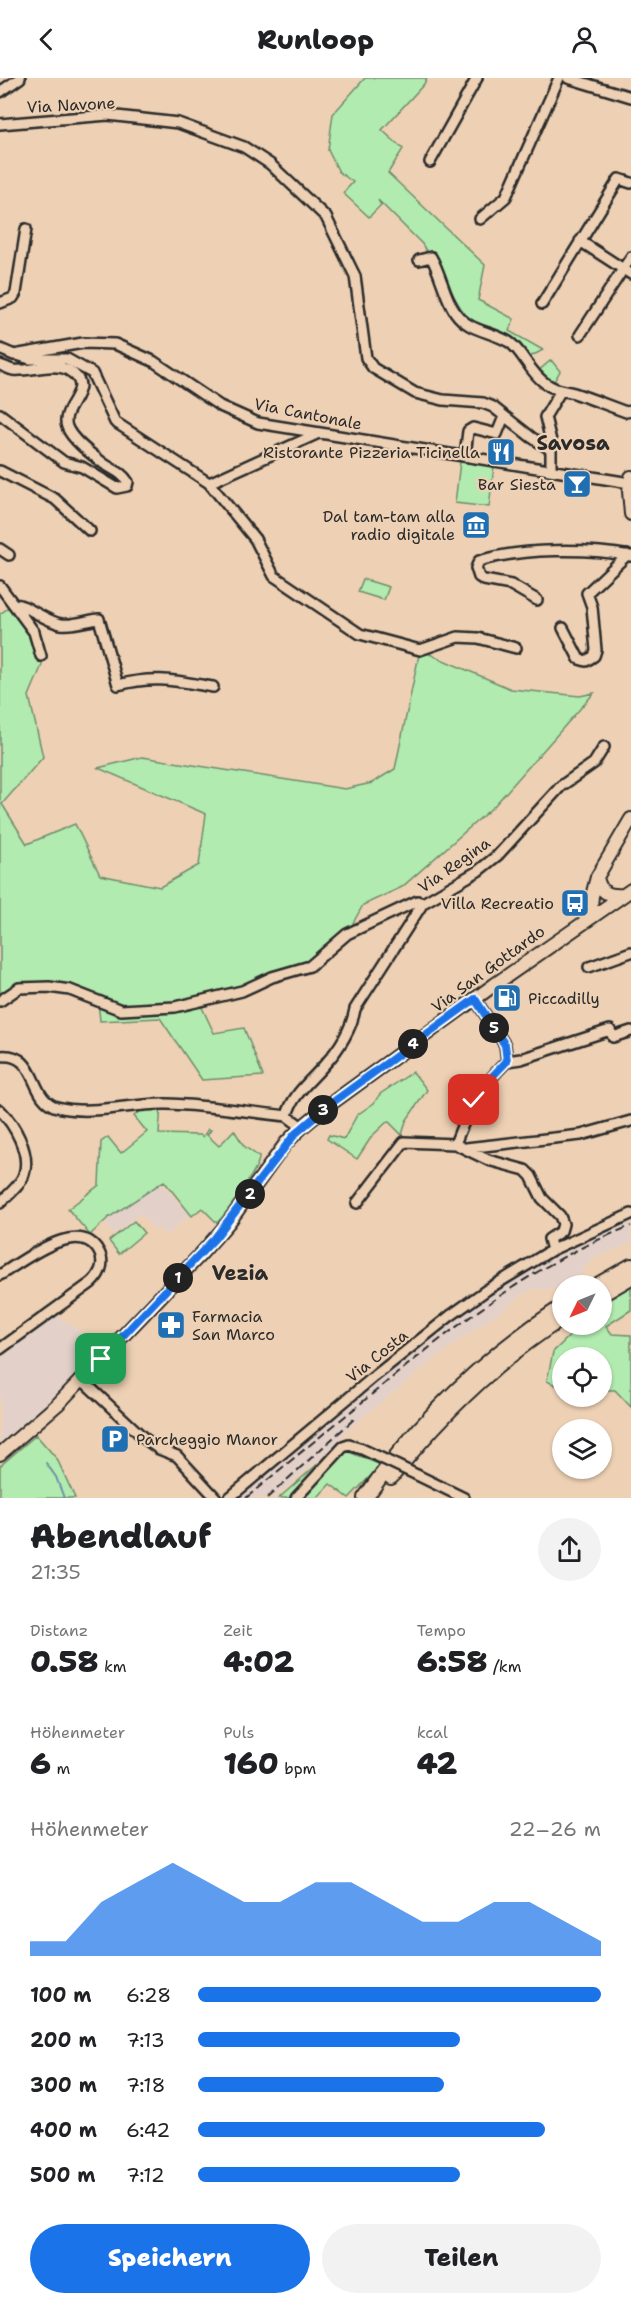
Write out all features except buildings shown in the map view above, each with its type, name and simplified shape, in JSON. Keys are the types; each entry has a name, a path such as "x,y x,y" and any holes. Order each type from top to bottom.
{"highway":[{"path":"612,1277 631,1266"},
{"path":"612,1288 631,1277"},
{"path":"365,1498 408,1442 451,1396 504,1349 552,1313"},
{"path":"375,1498 412,1452 458,1403 507,1358 552,1325"}],"main road":[{"path":"630,480 631,514"},
{"path":"590,916 597,877 631,819"},
{"path":"597,877 604,893 627,892"},
{"name":"Via San Gottardo","path":"0,1454 45,1416 215,1238 277,1155 302,1127 475,999 627,892"}],"street":[{"path":"0,92 20,78"},
{"path":"430,162 477,78"},
{"path":"480,219 506,197 559,78"},
{"path":"573,79 631,97"},
{"name":"Via Navone","path":"0,124 108,115 178,123 244,147 270,164 326,217 355,276 366,358 373,368 415,393 443,400 493,407 551,450"},
{"path":"542,304 619,179 631,183"},
{"path":"0,303 13,298 16,293 26,229"},
{"path":"580,241 627,272"},
{"path":"419,260 431,257 454,310 468,327 495,334 515,346 534,375 560,392 571,392 626,412 631,411"},
{"path":"580,335 627,272 631,257"},
{"name":"Via Cantonale","path":"14,355 83,343 115,344 153,361 187,386 236,414 258,423 551,470 630,480"},
{"path":"0,349 30,359 67,359 92,373 115,422 209,483 255,538 274,576 360,634 420,650 458,637 478,638 516,648"},
{"path":"0,364 14,370 66,369 76,376 80,382 80,390 67,413 67,427 72,435 104,464 122,473 128,482 127,486 117,488 82,467 64,462 0,414"},
{"path":"551,470 550,433 545,417 560,392"},
{"path":"465,456 468,431 473,428 497,434 502,419"},
{"path":"209,483 320,433"},
{"path":"0,471 55,499 90,531"},
{"path":"0,549 9,555"},
{"path":"537,600 511,585 479,577 476,568 479,561 525,553 596,550 629,556"},
{"path":"564,628 579,659 586,661 594,656 596,650 592,608 587,593 629,556"},
{"path":"0,586 34,632 41,656"},
{"path":"14,604 19,603 35,614 63,625 99,619 118,685 142,679 160,678 213,687"},
{"name":"Via Regina","path":"287,1116 290,1104 296,1095 332,1056 353,1020 356,1009 423,903 478,871 498,855 561,786 594,763 604,747"},
{"path":"0,1001 19,988 49,987 70,990 121,1010 175,1006 242,991 272,977 310,966 347,934 417,901 423,903"},
{"path":"590,967 631,952"},
{"path":"475,999 505,1045 507,1061"},
{"path":"455,1144 479,1092 507,1061 631,1031"},
{"path":"0,1056 23,1062 33,1076 40,1095 54,1106 72,1110 168,1104 287,1116 302,1127"},
{"path":"0,1110 9,1119 27,1157 24,1175 0,1203"},
{"path":"466,1148 582,1135 631,1121"},
{"path":"357,1203 404,1142 455,1144 488,1160 520,1168 529,1173 542,1198 562,1220 561,1231 549,1239 552,1250"},
{"name":"Via Costa","path":"229,1498 450,1316 505,1277 552,1250 631,1214"},
{"path":"0,1275 51,1244 75,1238 89,1241 102,1258 101,1268 91,1283 0,1349"},
{"path":"81,1379 145,1438 159,1449 177,1456 216,1498"},
{"path":"297,1498 343,1448 349,1445 362,1449 464,1498"}],"shaded area":[{"path":"162,1184 190,1215 167,1235 158,1228 155,1230 140,1213 114,1235 104,1223 130,1202"},
{"path":"631,1217 631,1243 593,1259 579,1275 552,1275 552,1290 531,1289 437,1357 345,1432 335,1447 274,1498 234,1498 340,1410 368,1391 396,1364 494,1287 553,1253"},
{"path":"50,1311 89,1337 101,1359 0,1454 0,1349"}],"green space":[{"path":"365,78 427,78 382,130 403,149 388,173 485,265 478,300 514,319 509,331 543,350 526,359 502,334 488,327 470,323 422,244 378,200 381,205 369,217 343,193 353,182 339,172 328,150 333,114"},
{"path":"551,360 560,371 552,385 536,373"},
{"path":"460,462 494,466 489,507 455,503"},
{"path":"363,579 389,587 384,600 358,592"},
{"path":"14,604 34,632 41,656 42,665 29,696 43,757 2,804 27,844 75,824 100,875 160,887 199,865 206,814 98,768 142,757 345,789 372,783 395,769 420,650 511,689 580,696 594,693 494,806 402,887 363,905 347,934 310,966 199,1001 214,1033 244,1028 263,1076 202,1080 160,1018 100,1021 98,1001 70,990 30,986 0,1001 0,614"},
{"path":"413,1072 427,1090 406,1121 402,1135 388,1121 372,1136 357,1159 327,1139 329,1135 344,1139 357,1115 374,1103 380,1094"},
{"path":"161,1104 159,1134 203,1137 208,1129 211,1130 207,1135 219,1146 234,1130 244,1146 259,1157 254,1171 235,1201 217,1223 202,1208 192,1216 164,1181 108,1218 90,1235 68,1209 99,1185 101,1142 108,1137 121,1153 147,1132 134,1116 139,1112 141,1105"},
{"path":"134,1221 144,1233 119,1254 109,1241"},
{"path":"631,1284 631,1310 612,1322 612,1294"},
{"path":"571,1335 631,1335 631,1407 615,1390 612,1390 612,1347 558,1347"},
{"path":"552,1357 552,1383 547,1381"},
{"path":"36,1435 57,1459 75,1498 0,1498 0,1466"},
{"path":"337,1447 381,1465 349,1498 330,1484 317,1498 279,1498"}],"waterway":[{"path":"46,1463 56,1477 64,1498"}],"railway":[{"path":"246,1498 471,1316 563,1257 631,1226"},
{"path":"267,1498 354,1419"}],"place":[{"name":"Ristorante Pizzeria Ticinella","path":"501,452"},
{"name":"Bar Siesta","path":"577,484"},
{"name":"Dal tam-tam alla radio digitale","path":"476,525"},
{"name":"Villa Recreatio","path":"575,903"},
{"name":"Piccadilly","path":"507,998"},
{"name":"Farmacia San Marco","path":"171,1325"},
{"name":"Parcheggio Manor","path":"115,1439"}],"district":[{"name":"Savosa","path":"573,443"},
{"name":"Vezia","path":"240,1273"}],"route":[{"path":"101,1359 229,1222 277,1155 295,1134 329,1105 475,999 505,1045 507,1061 484,1085 474,1100"}]}
